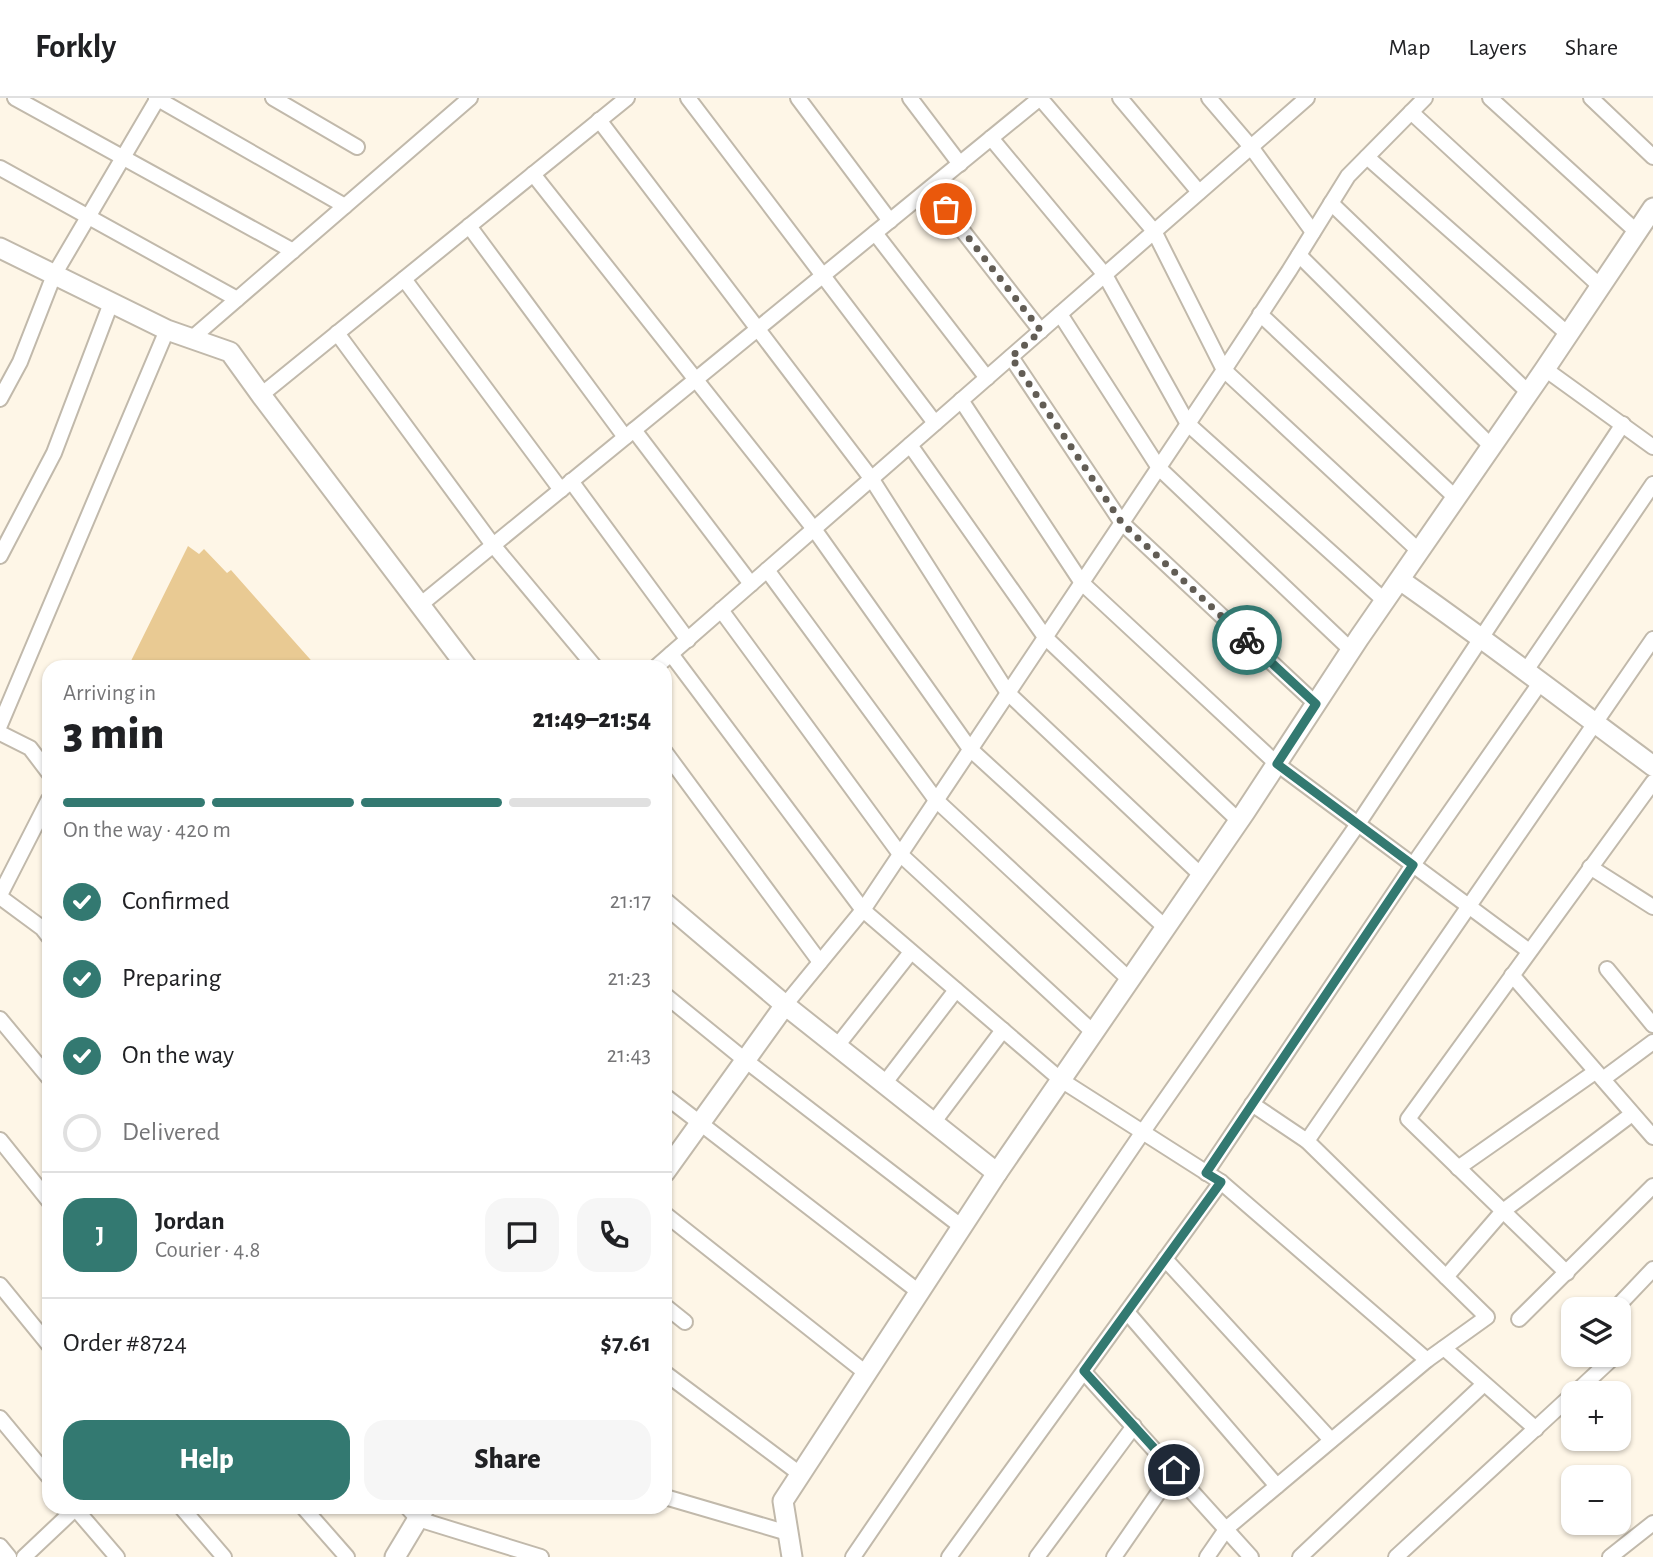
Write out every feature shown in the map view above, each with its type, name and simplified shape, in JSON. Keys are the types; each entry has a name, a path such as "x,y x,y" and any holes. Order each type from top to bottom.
{"street":[{"path":"15,98 293,251"},
{"path":"0,399 20,362 54,275 157,98 345,206"},
{"path":"273,98 357,147"},
{"path":"191,339 470,98"},
{"path":"261,395 626,98"},
{"path":"688,98 935,424"},
{"path":"798,98 890,221"},
{"path":"910,98 960,164"},
{"path":"420,605 930,189 991,138 1023,103 1040,98 1154,231 1224,370 1419,551"},
{"path":"1120,98 1199,192"},
{"path":"1209,98 1251,147 1313,232"},
{"path":"672,1162 785,1005 863,910 1224,370 1348,176 1425,98"},
{"path":"1490,98 1637,232"},
{"path":"1591,98 1653,158"},
{"path":"664,660 1251,147 1297,101"},
{"path":"1411,112 1601,287"},
{"path":"599,120 871,478 1008,693 1202,876"},
{"path":"991,138 1105,275 1188,424 1385,601"},
{"path":"1367,157 1569,335"},
{"path":"0,169 237,299"},
{"path":"533,174 814,529 970,749 1166,928"},
{"path":"930,189 1041,331"},
{"path":"1331,203 1529,393"},
{"path":"792,1557 783,1501 800,1474 997,1173 1202,876 1351,650 1569,335 1653,208"},
{"path":"469,226 629,434 751,584"},
{"path":"875,233 986,378"},
{"path":"0,248 167,330 230,352 462,660"},
{"path":"1299,255 1492,447"},
{"path":"404,279 688,639"},
{"path":"0,556 54,453 111,303"},
{"path":"1059,314 1159,468 1351,650"},
{"path":"1260,314 1456,498"},
{"path":"0,725 167,330"},
{"path":"337,333 494,545 589,660"},
{"path":"1011,357 1122,523 1316,704"},
{"path":"1545,369 1653,447"},
{"path":"961,400 1082,583 1277,764 1529,951"},
{"path":"853,1557 1142,1133 1358,824 1623,424"},
{"path":"910,445 1045,637 1239,821"},
{"path":"1206,1173 1413,865 1653,484"},
{"path":"767,570 936,800 1130,980"},
{"path":"1400,580 1482,637 1653,766"},
{"path":"721,610 900,854 1093,1032"},
{"path":"1307,1141 1653,639"},
{"path":"671,654 863,910 1061,1080 1221,1182 1427,1360"},
{"path":"0,733 30,748 42,764"},
{"path":"672,766 820,961"},
{"path":"1567,1273 1408,1119 1653,782"},
{"path":"42,813 0,896 42,928"},
{"path":"1590,867 1653,907"},
{"path":"672,909 785,1005 997,1173"},
{"path":"837,1046 912,951"},
{"path":"1606,969 1653,1026"},
{"path":"1512,975 1653,1138"},
{"path":"884,1084 956,990"},
{"path":"672,1001 962,1227"},
{"path":"0,1019 42,1070"},
{"path":"933,1123 1003,1030"},
{"path":"1458,1168 1653,1042"},
{"path":"672,1101 919,1292"},
{"path":"1207,1557 1227,1528 1427,1360 1487,1317 1307,1141 1252,1104"},
{"path":"1446,1277 1503,1211 1632,1114"},
{"path":"0,1140 42,1192"},
{"path":"949,1557 1221,1182"},
{"path":"1519,1319 1653,1186"},
{"path":"672,1220 866,1373"},
{"path":"1165,1259 1331,1440"},
{"path":"1626,1297 1653,1269"},
{"path":"0,1285 42,1336"},
{"path":"672,1312 685,1322"},
{"path":"1127,1312 1277,1486"},
{"path":"1444,1348 1536,1429"},
{"path":"1588,1381 1604,1367"},
{"path":"1084,1371 1251,1557"},
{"path":"672,1378 800,1474"},
{"path":"1300,1557 1484,1384"},
{"path":"1396,1557 1561,1406"},
{"path":"0,1418 42,1469"},
{"path":"1037,1557 1134,1426"},
{"path":"1114,1557 1174,1470"},
{"path":"672,1499 788,1533"},
{"path":"24,1557 68,1514"},
{"path":"81,1514 117,1557"},
{"path":"187,1514 224,1557"},
{"path":"309,1514 347,1557"},
{"path":"395,1557 416,1514"},
{"path":"425,1514 541,1557"},
{"path":"1610,1557 1653,1523"},
{"path":"0,1546 9,1557"}],"shaded area":[{"path":"188,546 199,554 204,549 227,573 231,570 311,660 131,660"}],"way so far":[{"path":"946,209 1041,331 1011,357 1122,523 1247,640"}],"route":[{"path":"1174,1470 1084,1371 1221,1182 1206,1173 1413,865 1277,764 1316,704 1247,640"}]}
